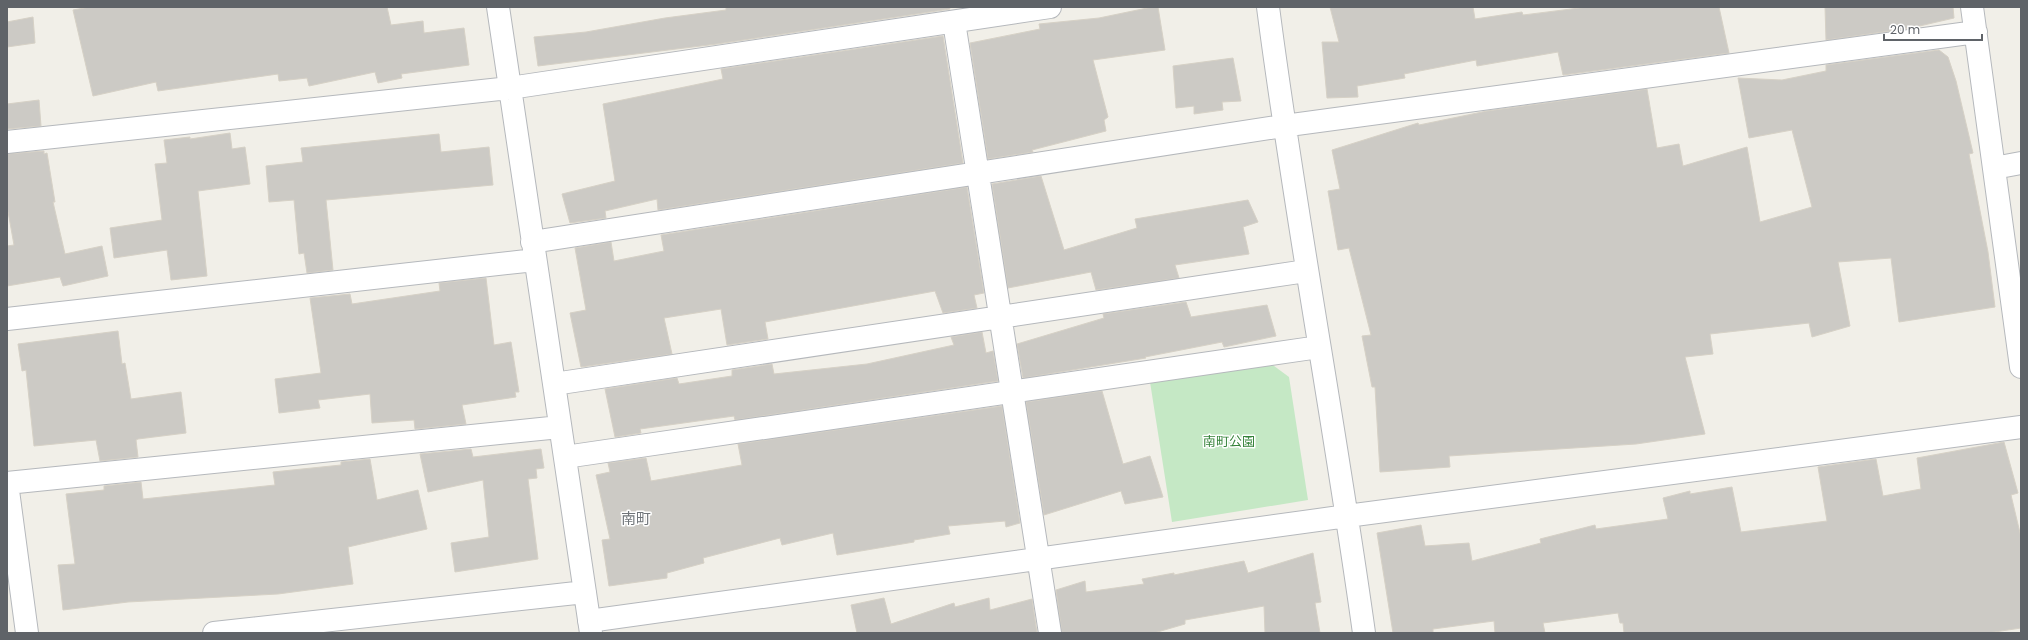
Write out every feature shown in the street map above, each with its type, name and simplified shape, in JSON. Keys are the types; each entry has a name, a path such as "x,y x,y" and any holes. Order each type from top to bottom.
{"street":[{"path":"498,7 590,627 1348,516 2021,427"},
{"path":"7,142 510,88 1050,7"},
{"path":"1268,7 1306,271 1348,516 1364,633"},
{"path":"1972,7 2021,367"},
{"path":"954,22 1040,560 1050,633"},
{"path":"7,319 534,251 978,174 1284,126 1976,32"},
{"path":"1994,168 2021,164"},
{"path":"554,384 1306,271"},
{"path":"565,457 1319,347"},
{"path":"27,633 7,483 560,427"},
{"path":"214,633 585,592"}],"green space":[{"name":"南町公園","path":"1270,363 1289,377 1308,500 1172,522 1150,382"}],"building":[{"path":"90,7 387,7 391,25 423,21 424,33 464,28 469,65 401,74 402,78 378,83 375,72 309,86 307,78 279,81 278,74 158,91 156,82 93,96 73,10"},
{"path":"726,7 949,7 950,9 717,44 538,66 534,37 586,32 665,18 726,10"},
{"path":"1158,7 1165,50 1093,60 1108,117 1104,120 1106,131 1032,150 1033,152 988,159 970,43 1040,29 1039,24 1099,18"},
{"path":"1330,7 1473,7 1475,19 1522,12 1523,15 1587,7 1719,7 1729,53 1563,75 1558,52 1477,66 1476,60 1404,74 1405,78 1357,86 1358,97 1327,98 1322,42 1339,42"},
{"path":"1825,7 1953,7 1954,18 1911,28 1826,40"},
{"path":"33,17 35,43 7,47 7,22"},
{"path":"943,36 963,163 658,210 657,199 605,211 606,218 570,223 562,194 615,181 603,104 723,79 721,69"},
{"path":"1939,50 1948,57 1956,81 1973,153 1969,154 1988,252 1995,307 1899,322 1891,258 1838,262 1850,326 1812,337 1809,323 1710,334 1713,354 1685,357 1705,434 1636,444 1449,456 1450,467 1380,472 1375,387 1372,387 1362,336 1371,335 1349,248 1338,250 1328,191 1340,189 1332,150 1418,123 1419,125 1487,111 1647,89 1657,148 1679,144 1683,166 1747,147 1760,222 1812,207 1792,130 1749,138 1738,78 1782,80 1826,71 1826,65"},
{"path":"1233,58 1241,101 1222,102 1223,110 1194,114 1194,106 1176,108 1173,66"},
{"path":"39,100 41,126 7,129 7,104"},
{"path":"230,133 232,149 245,147 250,184 198,191 207,276 171,280 167,250 114,258 110,228 162,220 155,164 167,163 164,140 190,137 190,139"},
{"path":"439,134 441,152 489,147 493,185 326,200 333,270 307,273 304,253 299,254 294,200 269,202 266,166 303,162 301,148"},
{"path":"44,151 44,154 47,153 55,202 53,202 65,254 102,246 108,276 63,286 60,277 7,286 7,246 14,245 7,206 7,154"},
{"path":"1041,176 1064,250 1137,228 1135,219 1248,200 1258,222 1243,227 1249,254 1175,265 1179,278 1096,290 1091,272 1008,288 992,184"},
{"path":"967,187 984,293 974,295 977,308 943,313 935,291 765,322 768,339 727,345 721,309 664,318 672,354 581,367 570,313 586,310 575,248 611,242 614,261 664,251 661,235"},
{"path":"486,278 494,345 511,342 519,392 515,392 516,397 462,405 466,424 415,429 414,420 372,423 370,394 318,400 320,408 279,413 275,379 321,373 310,298 350,294 352,304 440,291 439,283"},
{"path":"1186,302 1191,317 1267,305 1276,336 1224,347 1222,342 1145,357 1146,358 1023,378 1017,344 1104,318 1103,314"},
{"path":"118,331 122,364 125,363 131,399 181,392 186,433 138,439 136,440 138,457 100,461 96,440 34,446 26,370 22,371 18,344"},
{"path":"982,332 986,353 993,351 998,381 735,420 734,416 640,429 641,433 615,437 605,389 677,378 679,384 732,376 732,370 772,364 774,374 867,364 954,345 951,337"},
{"path":"1102,391 1123,464 1150,456 1163,497 1125,504 1121,491 1044,515 1026,402"},
{"path":"1002,406 1020,523 1006,527 1005,521 948,526 950,534 914,540 914,542 837,555 833,533 782,545 780,538 703,558 704,563 667,573 667,578 609,586 602,540 610,539 596,475 610,472 608,463 646,458 651,481 742,465 738,444"},
{"path":"2004,442 2018,493 2011,495 2021,537 2021,628 1988,633 1624,633 1623,623 1620,623 1618,613 1543,623 1545,633 1495,633 1494,621 1433,629 1433,633 1393,633 1377,533 1421,525 1425,546 1469,543 1472,561 1541,543 1540,539 1595,525 1596,529 1668,519 1663,498 1690,491 1690,494 1732,487 1741,532 1827,521 1818,467 1876,459 1883,496 1921,489 1917,458"},
{"path":"471,449 473,457 541,449 544,468 536,469 537,478 528,479 538,559 455,572 451,543 489,537 483,480 428,492 420,454"},
{"path":"370,459 377,500 418,490 427,529 348,547 353,584 278,594 128,602 63,610 58,565 75,564 66,494 104,490 104,486 141,482 143,499 275,485 273,472 341,465 341,462"},
{"path":"1313,553 1321,602 1315,603 1320,633 1265,633 1264,606 1185,620 1185,624 1154,633 1062,633 1056,590 1085,581 1086,592 1144,584 1142,579 1174,573 1174,575 1244,561 1248,573"},
{"path":"884,598 891,624 954,603 955,607 989,598 990,610 1032,599 1037,633 857,633 851,605"}],"district":[{"name":"南町","path":"636,518"}]}
